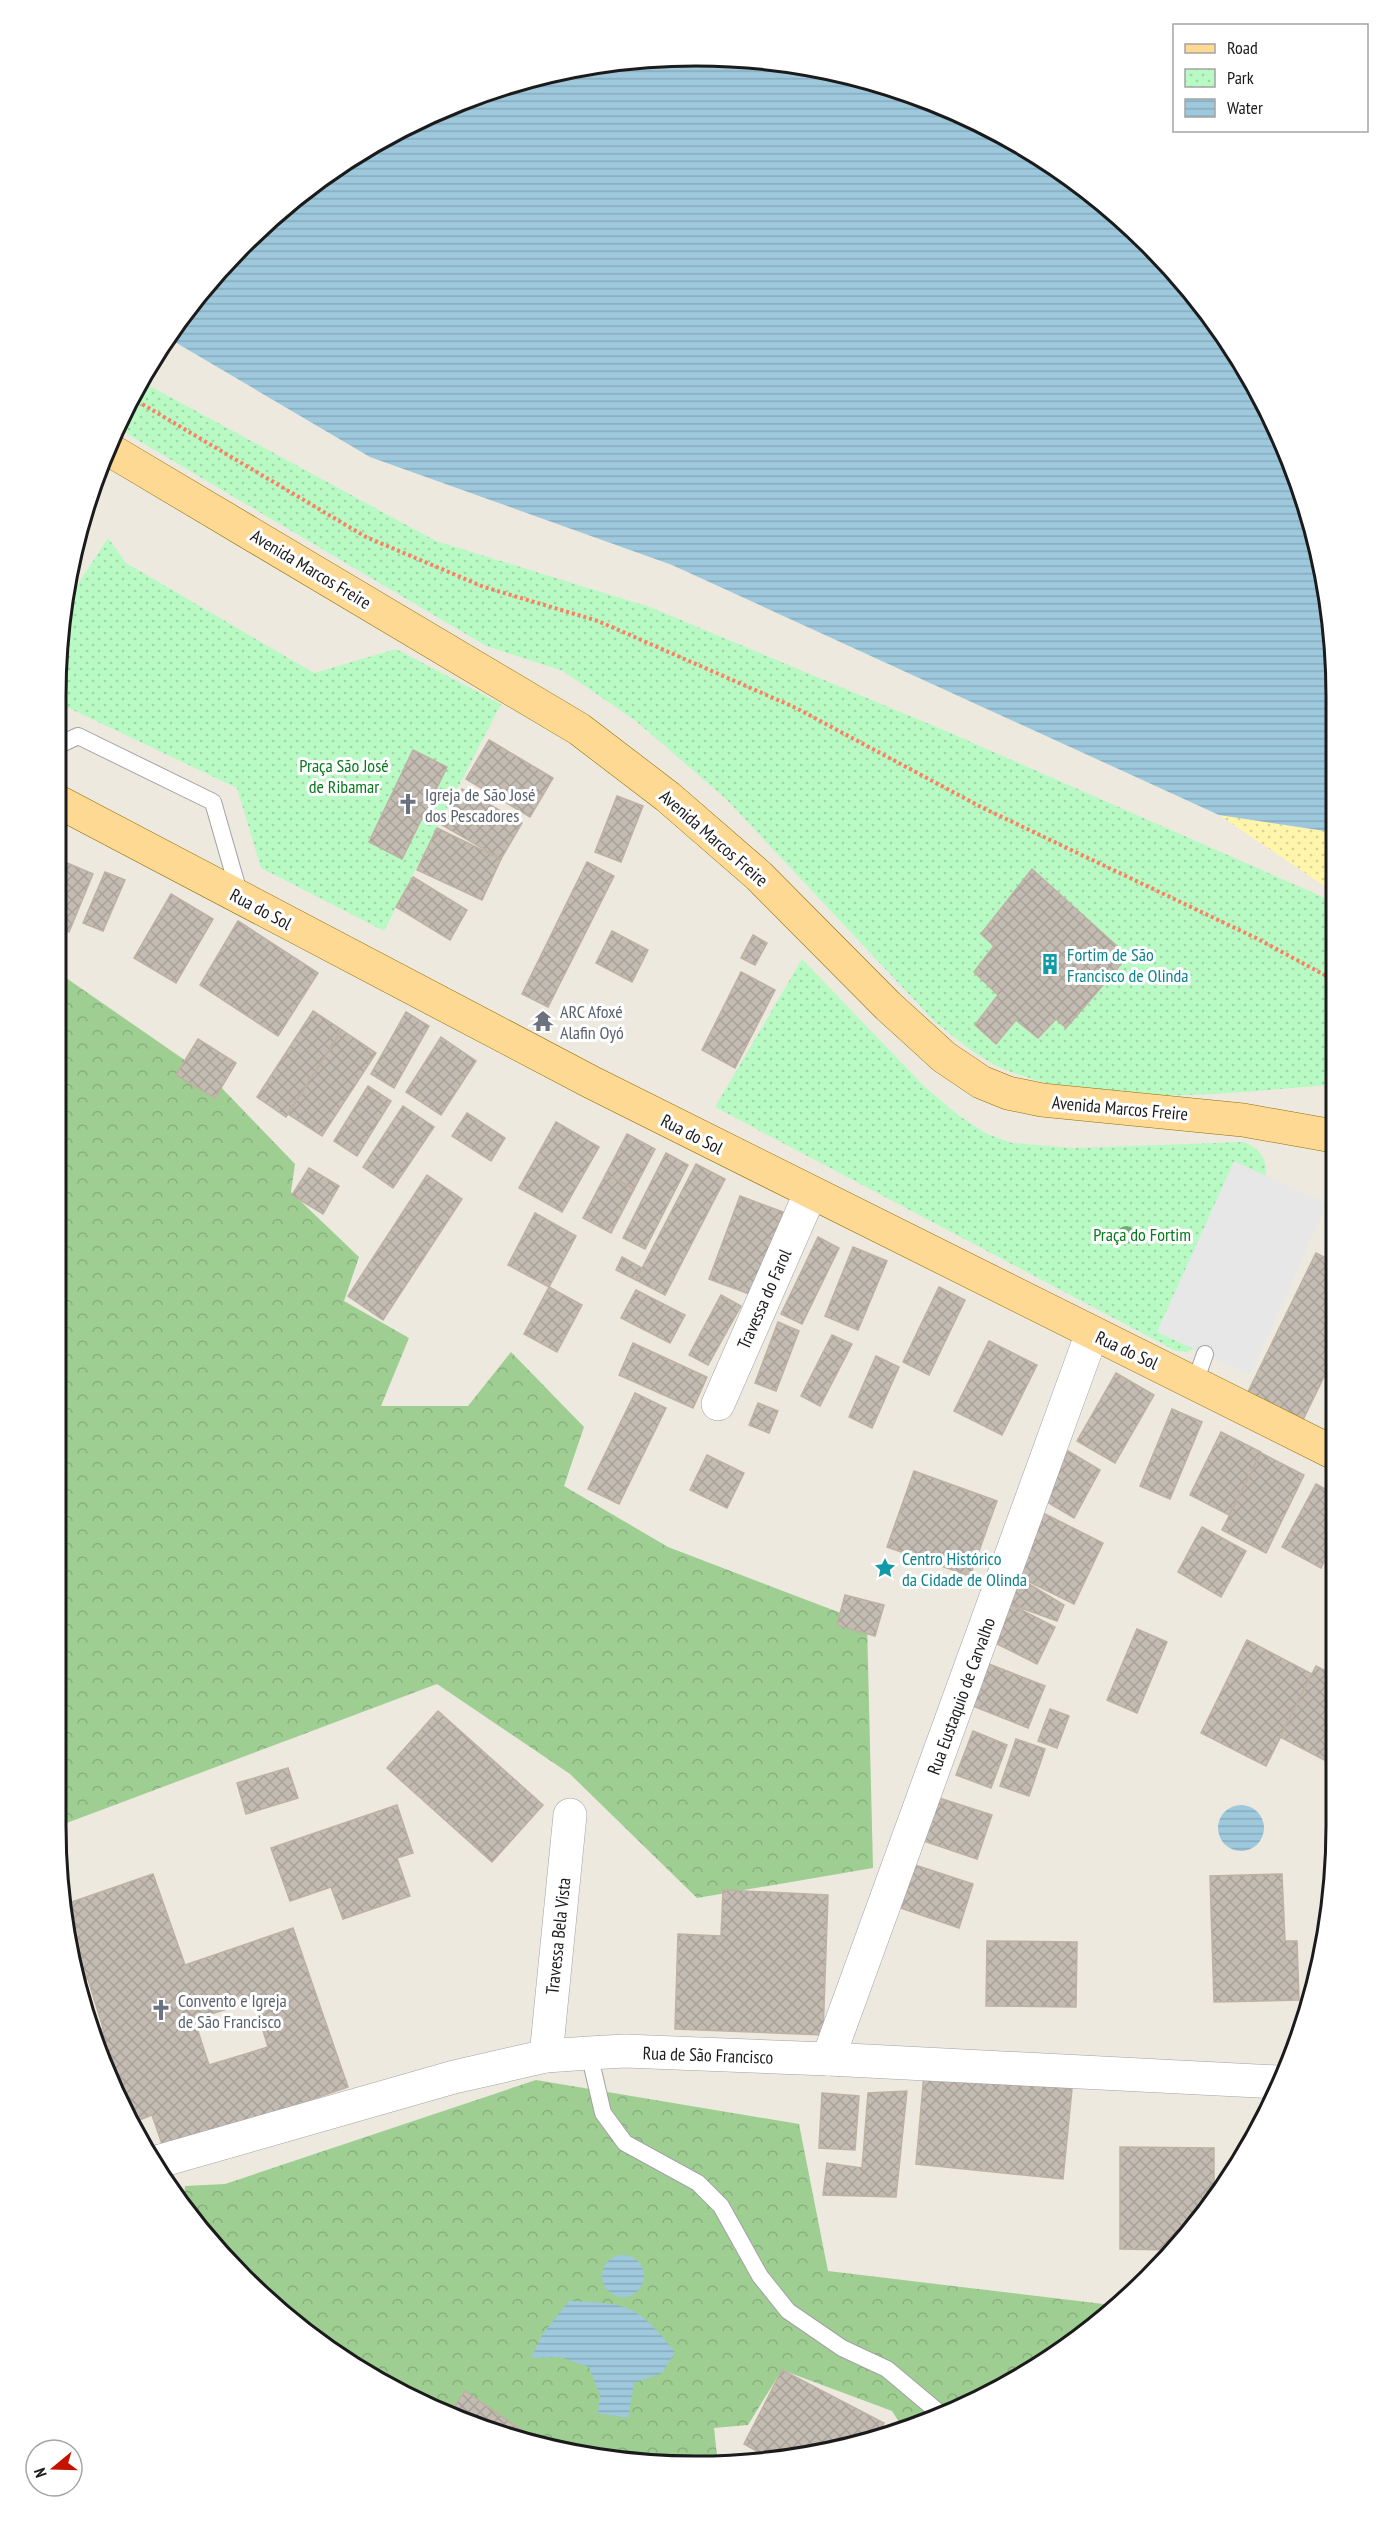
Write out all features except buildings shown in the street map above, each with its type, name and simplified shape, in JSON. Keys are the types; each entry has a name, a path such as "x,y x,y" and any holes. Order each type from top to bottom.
{"main road":[{"name":"Avenida Marcos Freire","path":"115,453 579,729 668,797 759,876 888,1006 944,1057 981,1082 1008,1093 1042,1100 1243,1120 1326,1135"},
{"name":"Rua do Sol","path":"66,806 810,1194 1092,1333 1200,1368 1326,1448"}],"street":[{"name":"Travessa do Farol","path":"718,1404 810,1194"},
{"name":"Rua Eustaquio de Carvalho","path":"828,2059 1092,1333"},
{"name":"Travessa Bela Vista","path":"546,2056 570,1815"},
{"name":"Rua de São Francisco","path":"162,2160 443,2080 546,2056 625,2052 828,2059 1271,2082"}],"lane":[{"path":"66,742 78,736 213,802 241,898"},
{"path":"589,2053 603,2113 625,2143 698,2182 721,2206 760,2276 788,2311 842,2348 887,2369 935,2409"}],"path":[{"path":"139,402 366,537 484,587 598,621 796,708 981,807 1256,938 1326,976"}],"green space":[{"path":"148,385 436,541 650,607 946,731 1326,898 1326,1086 1168,1096 1126,1095 1086,1091 1045,1083 1006,1070 986,1060 934,1021 726,799 636,721 563,671 486,646 124,432"},
{"name":"Praça São José de Ribamar","path":"108,538 126,563 314,673 396,649 501,704 384,931 261,868 237,788 69,708 66,710 67,655 75,588"},
{"name":"Praça do Fortim","path":"802,959 925,1087 958,1115 987,1134 1012,1143 1073,1148 1244,1142 1258,1151 1264,1159 1266,1175 1194,1349 1187,1352 1176,1351 715,1107"},
{"path":"66,978 215,1081 295,1164 291,1192 359,1257 344,1301 409,1338 381,1406 468,1406 511,1352 584,1427 564,1486 668,1547 867,1623 873,1868 697,1898 570,1774 437,1684 66,1823"},
{"path":"536,2080 799,2124 828,2271 1106,2304 1080,2326 1011,2372 975,2391 899,2423 892,2411 782,2370 748,2425 714,2428 717,2455 655,2455 614,2451 533,2435 493,2423 417,2391 346,2350 312,2326 251,2271 222,2241 184,2193 185,2186 225,2184"}],"sand":[{"path":"1219,815 1326,831 1326,887"}],"shaded area":[{"path":"1234,1161 1326,1204 1250,1375 1157,1332"}],"water":[{"path":"696,66 778,71 859,87 899,99 975,131 1011,150 1080,196 1111,222 1170,281 1196,312 1242,381 1261,417 1293,493 1314,573 1325,655 1326,831 1219,815 672,565 370,457 175,342 196,312 251,251 312,196 346,172 417,131 493,99 533,87 614,71"},
{"path":"1241,1805 1257,1812 1264,1828 1257,1844 1241,1851 1225,1844 1218,1828 1225,1812"},
{"path":"623,2255 638,2261 644,2276 638,2291 623,2297 608,2291 602,2276 608,2261"},
{"path":"569,2301 605,2303 630,2309 650,2324 675,2352 662,2373 634,2383 628,2418 598,2413 600,2395 589,2367 560,2357 531,2358 542,2335"}],"place":[{"name":"Igreja de São José dos Pescadores","path":"408,804"},
{"name":"Fortim de São Francisco de Olinda","path":"1050,964"},
{"name":"ARC Afoxé Alafin Oyó","path":"543,1021"},
{"name":"Centro Histórico da Cidade de Olinda","path":"885,1568"},
{"name":"Convento e Igreja de São Francisco","path":"161,2010"}]}
